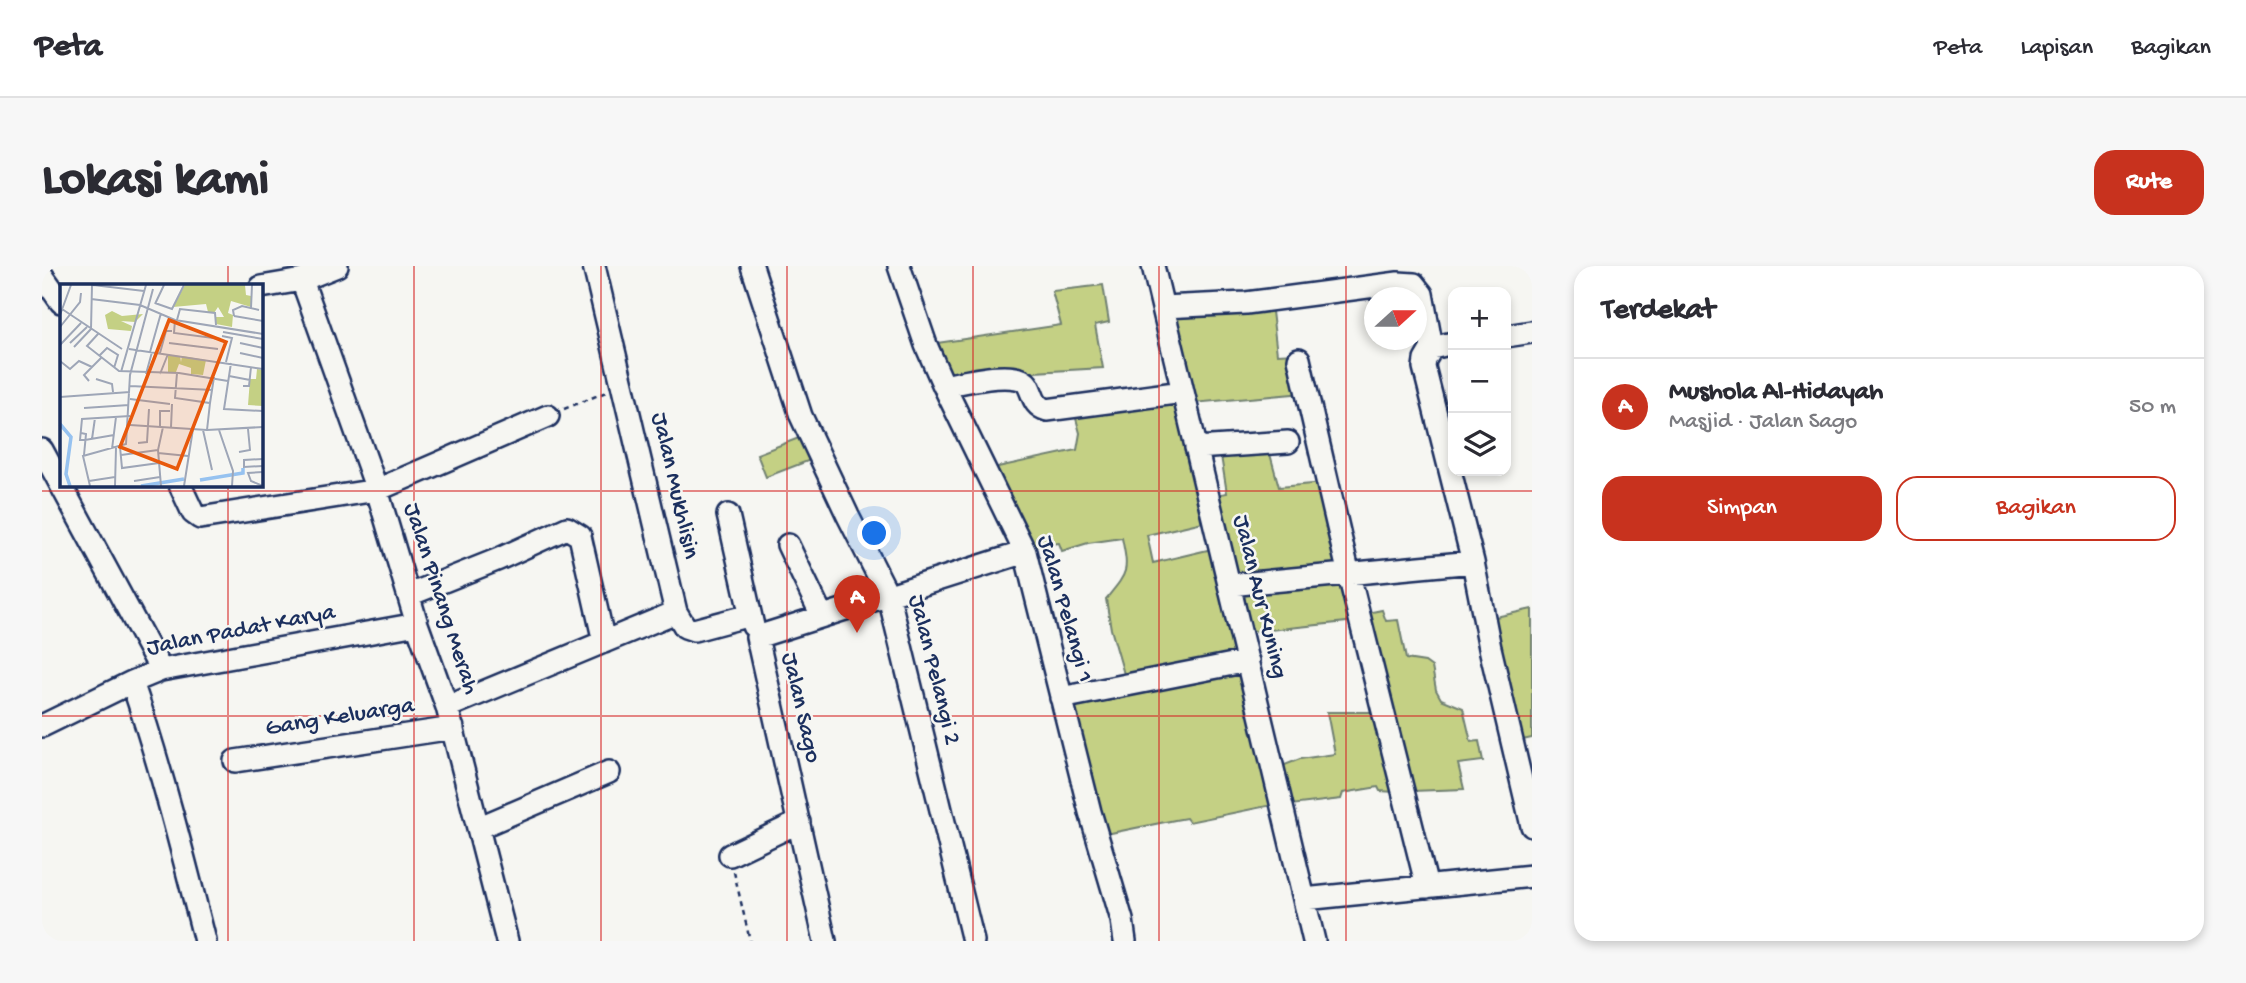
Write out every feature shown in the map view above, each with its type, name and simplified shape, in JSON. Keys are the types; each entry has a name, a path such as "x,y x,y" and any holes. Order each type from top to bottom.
{"street":[{"path":"262,287 302,280 337,266"},
{"name":"Jalan Mukhlisin","path":"594,266 676,612"},
{"name":"Jalan Pelangi 2","path":"752,266 801,416 890,597 973,941"},
{"name":"Jalan Pelangi 1","path":"899,266 943,386 1025,552 1125,941"},
{"name":"Jalan Aur Kuning","path":"1153,266 1314,941"},
{"path":"42,275 60,301"},
{"name":"Jalan Pinang Merah","path":"302,280 377,490 417,624 447,707 507,941"},
{"path":"1163,307 1246,303 1398,283 1414,284 1422,294 1432,348 1424,367 1524,760 1532,826"},
{"path":"1511,335 1532,332"},
{"path":"1432,348 1448,344"},
{"path":"1299,359 1349,575 1427,887"},
{"path":"943,386 1017,376 1027,383 1037,405 1047,410 1183,392"},
{"path":"180,486 193,513 200,518 377,490 548,416"},
{"path":"1196,449 1288,442"},
{"path":"42,450 60,483"},
{"path":"61,486 161,670"},
{"path":"728,515 757,637"},
{"path":"409,595 568,528 580,536 604,642"},
{"path":"788,545 822,617"},
{"name":"Jalan Sago","path":"825,941 757,637 1025,552"},
{"path":"1229,585 1473,562"},
{"path":"447,707 676,612 685,626 694,630 750,615"},
{"name":"Jalan Padat Karya","path":"42,726 161,670 417,624"},
{"path":"1062,698 1248,661"},
{"path":"132,682 173,815 205,941"},
{"name":"Gang Keluarga","path":"235,761 453,728"},
{"path":"478,828 609,772"},
{"path":"730,855 799,822"},
{"path":"1304,898 1532,876"}],"path":[{"path":"548,416 624,385"},
{"path":"730,855 750,941"}],"green space":[{"path":"1103,285 1109,322 1095,325 1103,368 948,380 930,344 1061,325 1052,291"},
{"path":"1271,303 1277,354 1295,353 1304,393 1193,403 1170,313"},
{"path":"1175,399 1207,521 1147,535 1153,563 1216,548 1240,655 1126,681 1111,629 1106,599 1125,571 1126,558 1122,538 1088,543 1062,551 1059,543 1030,546 993,468 1077,450 1080,433 1074,411"},
{"path":"804,436 813,459 766,477 757,454"},
{"path":"1270,454 1279,487 1323,483 1344,568 1237,579 1215,495 1227,493 1221,456"},
{"path":"1346,578 1356,621 1250,632 1244,590"},
{"path":"1532,609 1532,738 1518,741 1491,618"},
{"path":"1382,610 1386,621 1398,620 1406,659 1425,662 1432,667 1436,690 1441,699 1463,708 1471,742 1479,741 1483,761 1458,764 1464,789 1412,791 1367,613"},
{"path":"1243,666 1277,804 1189,822 1186,818 1101,835 1070,704"},
{"path":"1327,712 1376,712 1394,792 1380,791 1378,787 1343,793 1341,799 1291,805 1282,766 1300,759 1335,754"}],"place":[{"name":"Mushola Al-Hidayah","path":"857,633"}]}
